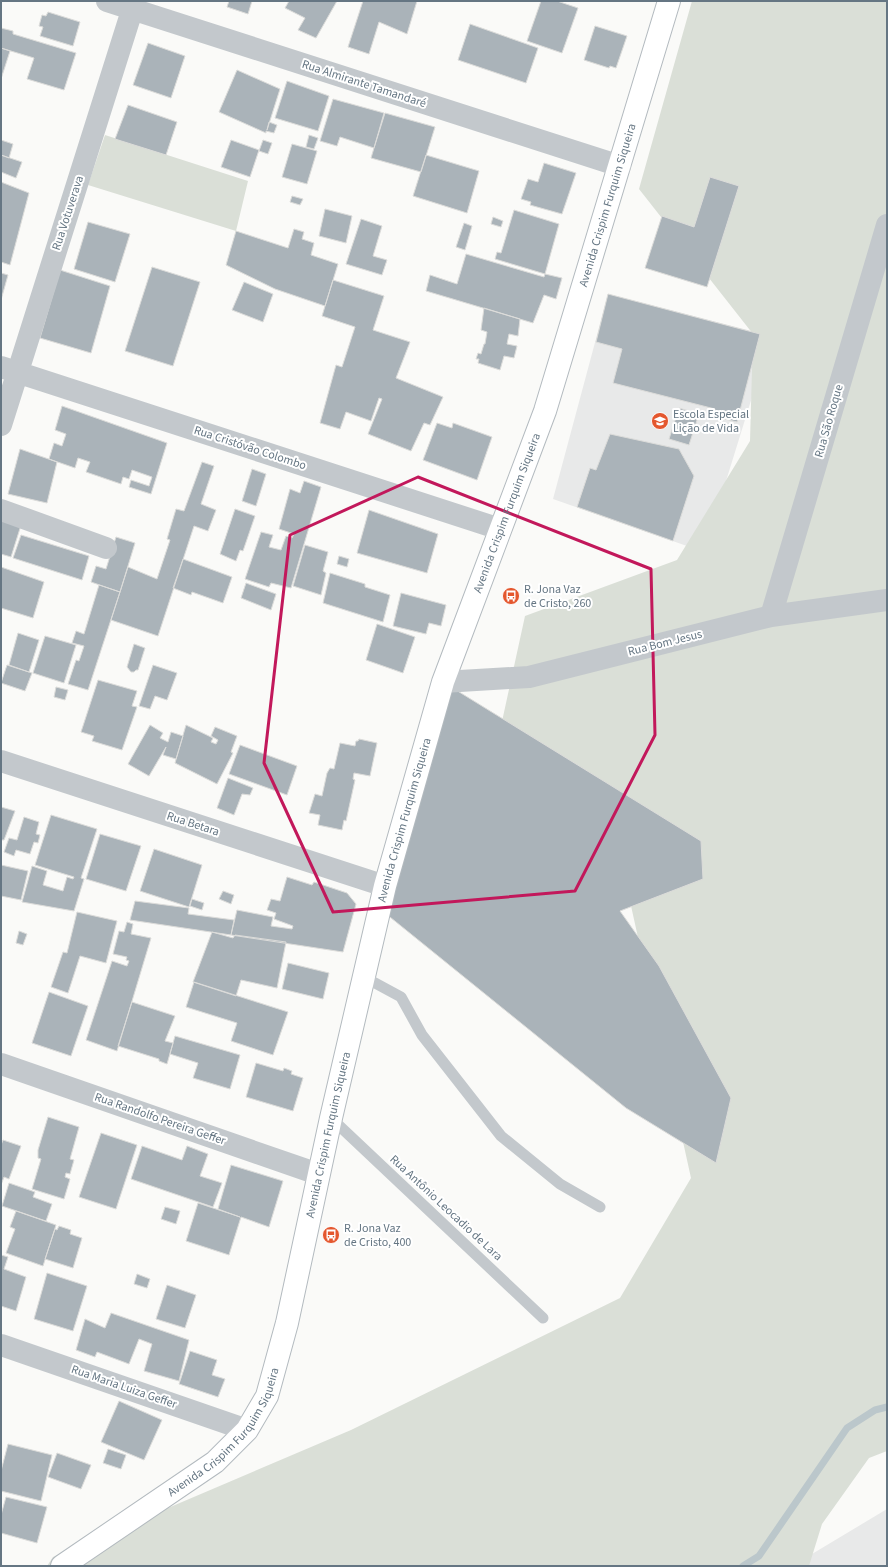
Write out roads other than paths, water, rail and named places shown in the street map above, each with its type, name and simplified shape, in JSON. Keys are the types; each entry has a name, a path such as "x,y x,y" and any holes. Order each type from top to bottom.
{"main road":[{"name":"Avenida Crispim Furquim Siqueira","path":"62,1566 215,1462 247,1430 267,1396 287,1323 330,1118 384,886 444,682 545,411 669,1"}],"street":[{"name":"Rua Almirante Tamandaré","path":"108,1 134,5 620,166"},
{"name":"Rua Votuverava","path":"1,425 9,370 134,5"},
{"name":"Rua São Roque","path":"771,616 887,225"},
{"name":"Rua Cristóvão Colombo","path":"9,370 500,529"},
{"path":"1,510 106,548"},
{"name":"Rua Bom Jesus","path":"444,682 529,677 771,616 887,600"},
{"name":"Rua Betara","path":"1,761 384,886"},
{"name":"Rua Randolfo Pereira Geffer","path":"1,1064 318,1174"},
{"name":"Rua Maria Luiza Geffer","path":"1,1345 247,1430"}],"lane":[{"path":"364,977 401,997 422,1036 501,1136 560,1184 600,1206"},
{"name":"Rua Antônio Leocadio de Lara","path":"330,1118 543,1318"}],"waterway":[{"path":"743,1566 759,1556 847,1428 875,1410 887,1407"}],"place":[{"name":"Escola Especial Lição de Vida","path":"660,421"},
{"name":"R. Jona Vaz de Cristo, 260","path":"511,596"},
{"name":"R. Jona Vaz de Cristo, 400","path":"331,1235"}]}
